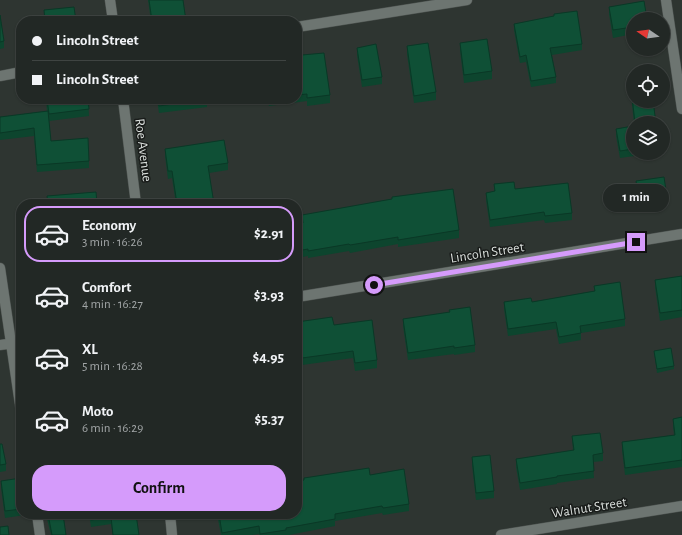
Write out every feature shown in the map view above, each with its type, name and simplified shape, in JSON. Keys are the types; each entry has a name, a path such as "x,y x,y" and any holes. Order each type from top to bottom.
{"street":[{"path":"110,0 112,16"},
{"path":"302,26 467,0"},
{"path":"666,0 682,109"},
{"path":"0,76 16,73"},
{"name":"Roe Avenue","path":"124,104 135,199"},
{"name":"Lincoln Street","path":"302,296 682,234"},
{"path":"0,268 5,345 16,390"},
{"path":"5,345 16,343"},
{"name":"Walnut Street","path":"501,535 682,506"},
{"path":"38,519 40,535"},
{"path":"170,519 172,535"}],"building":[{"path":"149,0 183,0 185,16 151,16"},
{"path":"644,1 646,12 626,12 626,28 613,30 609,7"},
{"path":"74,7 75,16 45,16 44,10"},
{"path":"577,11 582,44 550,48 556,77 531,81 526,55 520,57 514,24 554,16 554,14"},
{"path":"0,15 4,41 0,42"},
{"path":"487,39 492,71 464,75 460,43"},
{"path":"428,43 436,92 414,96 407,46"},
{"path":"376,44 382,77 362,80 357,48"},
{"path":"324,53 330,95 307,98 307,94 302,94 302,55"},
{"path":"48,104 88,104 89,109 49,114"},
{"path":"159,104 173,104 159,106"},
{"path":"633,108 654,108 655,116 634,116"},
{"path":"48,111 51,141 88,138 89,161 37,165 34,128 0,133 0,117"},
{"path":"626,127 626,150 620,151 616,129"},
{"path":"224,140 228,163 208,166 213,199 176,199 172,171 168,171 165,149"},
{"path":"664,177 667,197 639,201 636,181"},
{"path":"514,182 515,189 568,183 572,213 545,216 544,212 490,220 486,193 495,191 494,184"},
{"path":"453,189 459,230 398,240 398,237 308,251 308,249 302,250 302,215 392,199 392,197"},
{"path":"96,192 97,199 47,199 47,196"},
{"path":"682,276 682,310 660,313 655,280"},
{"path":"620,282 625,319 580,326 581,333 559,337 556,322 508,329 504,302 531,298 532,302 595,291 594,286"},
{"path":"470,307 475,345 454,348 454,346 408,353 403,319 450,312 449,310"},
{"path":"332,317 334,325 372,320 377,360 355,363 353,351 302,358 302,321"},
{"path":"671,348 674,366 657,369 654,351"},
{"path":"682,417 682,460 625,468 622,442 675,435 673,419"},
{"path":"600,433 603,453 593,455 594,471 520,483 516,459 574,450 572,436"},
{"path":"0,444 2,444 6,464 0,465"},
{"path":"490,455 494,491 476,493 472,457"},
{"path":"369,468 370,475 404,469 409,504 383,508 382,506 335,514 335,519 286,528 286,530 260,534 259,526 222,533 220,519 302,519 302,480 304,480 304,478"},
{"path":"16,479 16,510 5,511 1,481"},
{"path":"49,519 64,519 66,535 52,535"},
{"path":"111,519 137,519 139,535 113,535"},
{"path":"8,526 9,535 0,535 0,527"}],"route":[{"path":"374,285 636,242"}]}
